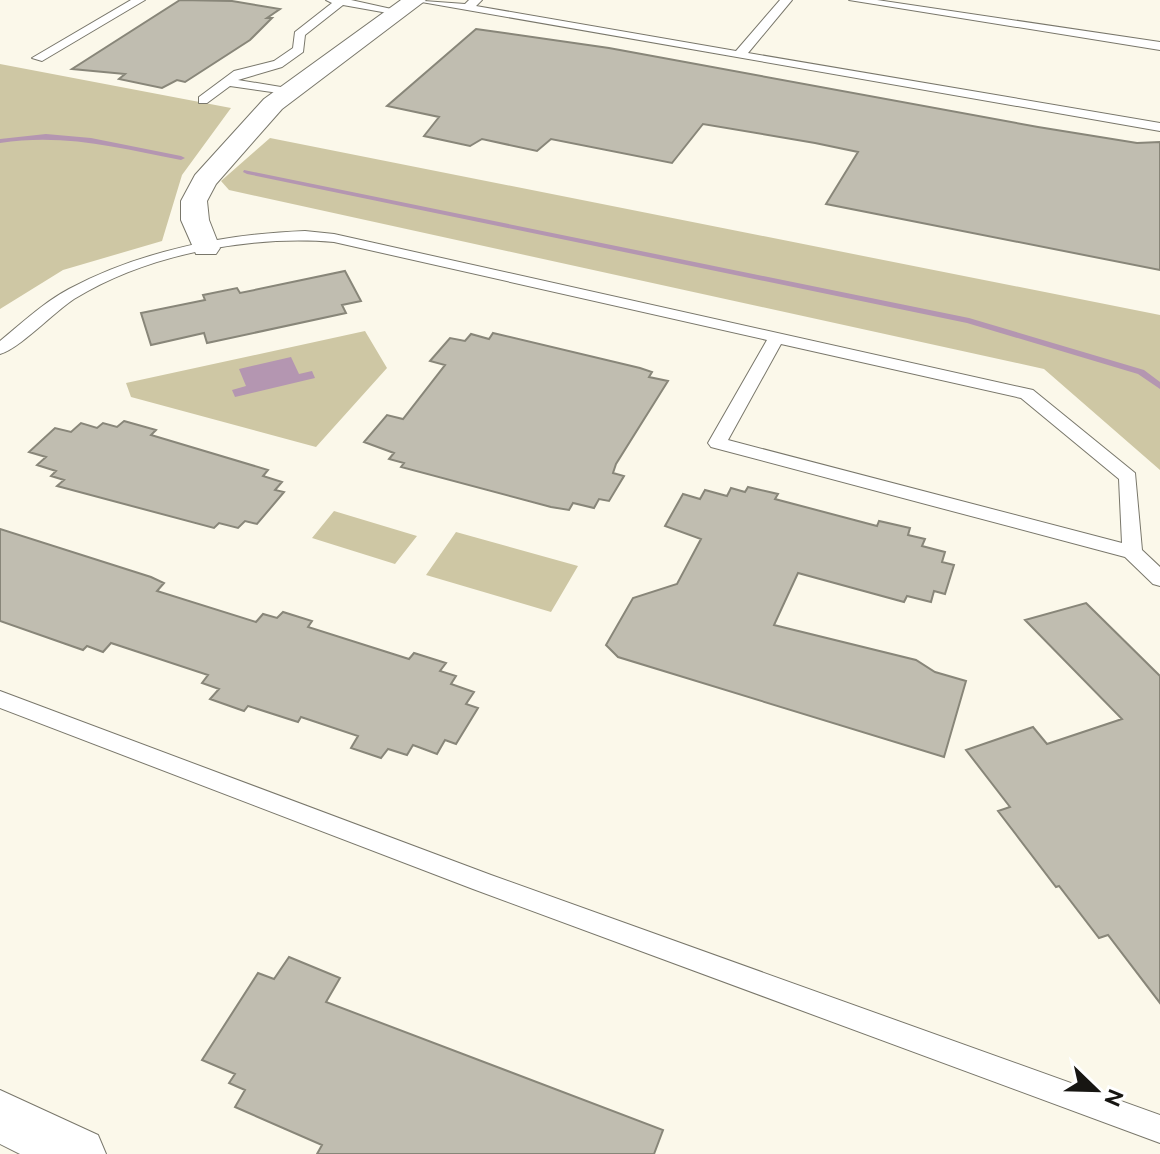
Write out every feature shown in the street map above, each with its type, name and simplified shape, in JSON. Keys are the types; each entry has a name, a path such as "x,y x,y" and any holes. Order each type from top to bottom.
{"street":[{"path":"206,248 195,220 194,201 204,181 273,104 410,4"},
{"path":"1,1119 79,1154"}],"lane":[{"path":"38,58 139,0"},
{"path":"740,54 786,0"},
{"path":"855,0 1160,46"},
{"path":"203,100 238,74 278,64 299,49 299,34 339,1 472,4 1160,127"},
{"path":"229,82 289,92"},
{"path":"0,349 70,294 108,275 206,248 275,235 308,234 1027,394 1128,477 1132,552"},
{"path":"777,337 717,443 1132,552 1160,579"},
{"path":"0,699 527,899 1160,1129"}],"shaded area":[{"path":"0,64 231,108 182,175 162,241 63,270 0,309"},
{"path":"270,138 1160,315 1160,470 1044,369 229,190 221,181"},
{"path":"365,331 387,368 316,447 131,397 126,383"},
{"path":"291,357 299,374 312,371 315,378 235,397 232,390 246,386 239,369"},
{"path":"334,511 417,536 395,564 312,538"},
{"path":"456,532 578,566 551,612 426,575"}],"building":[{"path":"180,0 232,1 280,9 267,18 272,18 250,40 185,82 177,80 162,88 119,79 125,74 72,69"},
{"path":"476,29 609,48 1038,127 1137,143 1160,142 1160,270 826,204 858,152 815,143 703,124 672,163 551,139 537,151 482,139 470,146 424,136 439,117 387,106"},
{"path":"345,271 361,301 342,305 346,313 207,343 204,333 151,345 141,313 205,300 203,295 237,288 240,293"},
{"path":"493,333 640,368 652,372 649,377 668,381 616,464 613,473 624,476 609,501 599,499 594,508 573,503 569,510 551,507 401,467 404,463 389,459 394,453 364,442 387,415 403,419 445,365 430,361 450,338 465,341 471,334 489,339"},
{"path":"124,421 156,430 151,435 268,470 263,476 282,482 275,490 284,492 257,524 245,521 238,528 219,523 214,528 57,486 64,480 51,476 56,471 37,465 46,457 29,452 55,428 71,432 81,423 97,428 103,423 117,427"},
{"path":"748,487 778,494 775,499 877,526 879,521 910,528 908,535 925,539 922,546 945,552 942,562 954,565 945,594 934,591 931,602 907,596 904,602 798,573 774,625 916,660 935,672 966,681 944,757 618,657 606,645 633,598 677,584 701,539 665,526 683,494 700,499 705,490 727,496 731,488 745,492"},
{"path":"0,529 151,577 164,583 157,591 256,622 263,614 277,618 283,612 312,621 308,627 409,659 414,653 446,663 440,671 456,676 451,684 474,692 466,704 478,708 456,744 445,740 437,754 413,745 407,755 388,749 381,758 351,748 358,736 301,717 298,722 248,706 244,711 210,699 219,689 202,683 208,675 111,643 103,652 87,646 83,650 0,621"},
{"path":"1086,603 1160,676 1160,1003 1108,935 1099,938 1059,886 1056,887 998,811 1010,807 966,750 1033,727 1047,744 1122,719 1025,620"},
{"path":"289,957 340,978 326,1002 663,1130 654,1154 317,1154 322,1145 235,1107 245,1090 229,1083 235,1074 202,1060 258,973 274,979"}],"waterway":[{"path":"0,141 23,137 68,137 181,158"},
{"path":"247,172 969,321 1141,372 1160,386"}]}
